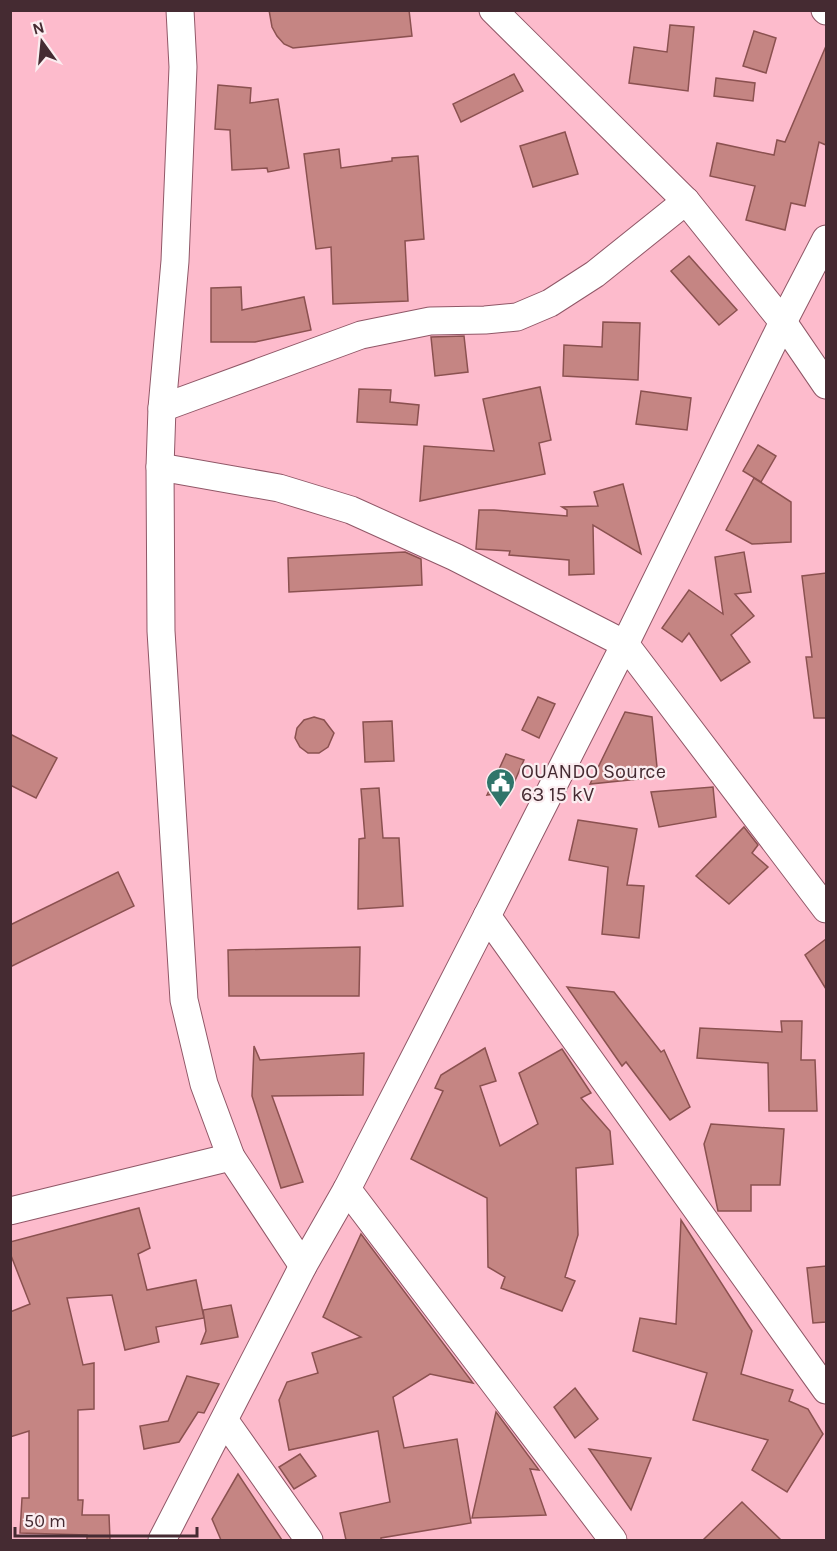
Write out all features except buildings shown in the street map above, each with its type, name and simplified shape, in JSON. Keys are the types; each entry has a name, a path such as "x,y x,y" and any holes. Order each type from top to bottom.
{"street":[{"path":"180,10 183,67 181,124 175,261 162,408 160,467 161,631 184,1000 204,1084 231,1157 303,1266"},
{"path":"493,10 686,201 783,322 826,385"},
{"path":"162,408 361,335 430,321 517,317 550,303 596,274 686,201"},
{"path":"162,1540 303,1266 347,1190 626,644 783,322 826,239"},
{"path":"160,467 279,488 351,510 454,557 626,644 826,909"},
{"path":"487,916 826,1390"},
{"path":"10,1211 231,1157"},
{"path":"347,1190 613,1540"},
{"path":"225,1421 309,1540"}],"place":[{"name":"OUANDO Source 63 15 kV","path":"500,808"}]}
